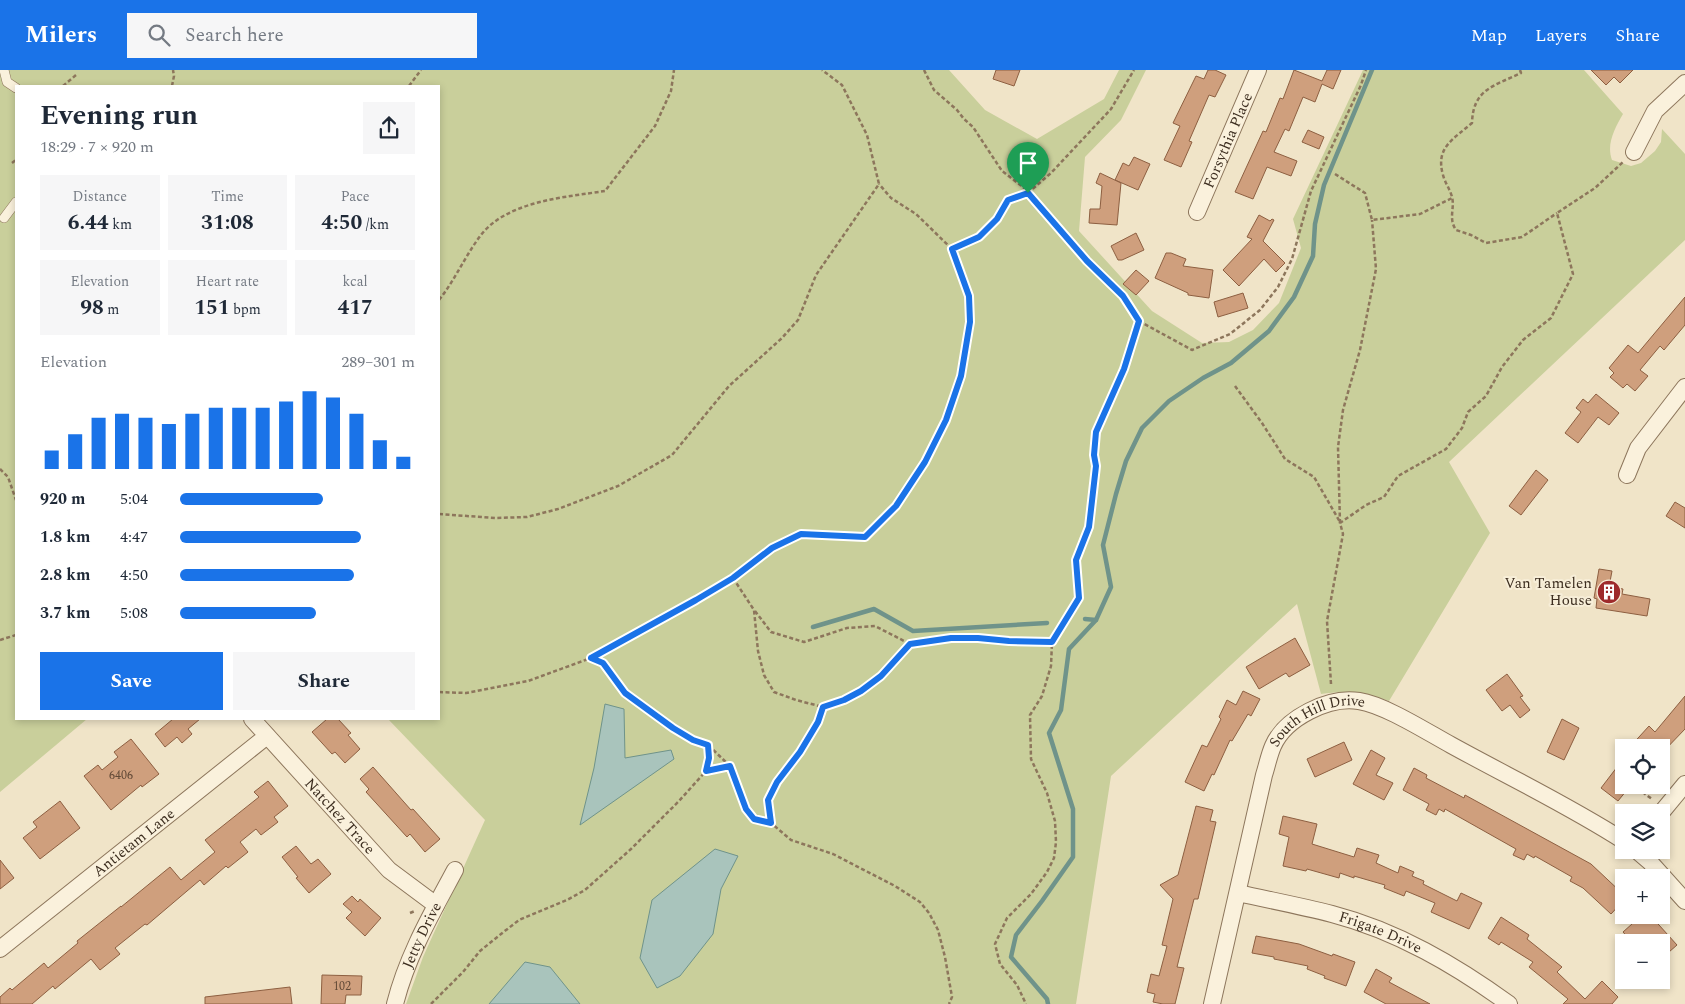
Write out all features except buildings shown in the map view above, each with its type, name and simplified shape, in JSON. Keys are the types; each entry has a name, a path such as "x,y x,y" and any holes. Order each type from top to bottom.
{"street":[{"name":"Forsythia Place","path":"1197,212 1258,70"},
{"path":"1634,152 1655,111 1685,82"},
{"path":"1627,475 1638,448 1685,387"},
{"name":"South Hill Drive","path":"1212,1004 1264,776 1273,746 1280,735 1296,720 1318,706 1338,701 1358,700 1391,712 1567,807 1615,836"},
{"name":"Natchez Trace","path":"253,720 389,870 436,905"},
{"name":"Antietam Lane","path":"0,949 267,736"},
{"path":"1668,804 1685,784"},
{"path":"1646,859 1685,901"},
{"name":"Jetty Drive","path":"395,1004 400,986 420,936 455,870"},
{"name":"Frigate Drive","path":"1238,893 1332,914 1380,930 1452,966 1509,1004"}],"lane":[{"path":"4,70 7,82 15,87"},
{"path":"4,218 15,203"}],"path":[{"path":"172,85 173,70"},
{"path":"410,85 421,70"},
{"path":"440,299 448,290 481,235 496,220 541,202 605,191 655,126 671,91 674,70"},
{"path":"440,692 466,692 528,681 591,658 733,578 772,548 801,534 865,537 896,506 925,462 946,420 961,376 970,322 969,296 952,249 916,214 891,198 879,184 863,126 842,85 822,70"},
{"path":"924,70 934,90 957,110 973,128 1002,171 1023,187 1087,261 1123,296 1139,321 1192,350 1230,334 1260,310 1278,286 1292,259 1312,191 1361,85 1366,70"},
{"path":"952,249 979,237 997,219 1008,200 1028,193 1051,173 1111,109 1134,70"},
{"path":"1520,70 1521,73 1485,90 1473,108 1472,123 1446,145 1440,161 1443,177 1452,198 1452,224 1456,230 1486,243 1522,237 1595,188 1634,152"},
{"path":"64,85 76,75"},
{"path":"1331,684 1327,621 1343,534 1340,523 1338,447 1342,410 1360,350 1376,269 1372,220 1365,193 1335,174"},
{"path":"440,514 496,518 527,517 558,509 618,486 672,455 729,386 782,338 798,320 816,275 879,184"},
{"path":"1372,220 1420,214 1452,198"},
{"path":"1340,523 1366,505 1384,497 1398,476 1446,449 1462,428 1468,412 1486,396 1502,367 1523,340 1551,318 1573,274 1557,213"},
{"path":"1026,1004 1018,986 1000,964 995,944 1007,918 1031,894 1047,872 1054,858 1056,842 1055,821 1048,793 1031,759 1030,715 1042,696 1051,666 1052,642 1079,598 1076,560 1089,527 1096,466 1094,455 1096,432 1124,369 1139,321"},
{"path":"1235,386 1285,459 1314,478 1340,523"},
{"path":"0,469 8,477 15,497"},
{"path":"733,578 771,632 804,642 847,628 875,626 910,644 951,638 1052,642"},
{"path":"754,610 758,651 764,675 774,692 823,707 844,700 861,691 881,676 910,644"},
{"path":"0,640 15,635"},
{"path":"591,658 603,663 625,693 673,728 693,740 708,745 730,766 746,809 754,819 771,823 791,840 833,854 895,886 920,902 929,913 938,930 952,997 949,1004"},
{"path":"771,823 768,800 777,782 800,752 818,722 823,707"},
{"path":"431,1004 463,972 480,951 519,920 567,900 585,890 637,844 706,771 709,758 708,745"},
{"path":"706,771 730,766"},
{"path":"1645,794 1652,799"}],"green space":[{"path":"0,70 949,70 985,110 1037,139 1104,99 1119,70 1146,70 1121,120 1085,157 1079,231 1152,311 1202,343 1229,342 1253,330 1279,303 1301,248 1293,219 1363,70 1584,70 1623,114 1614,130 1611,142 1610,154 1612,160 1631,166 1641,163 1655,151 1661,142 1662,129 1685,154 1685,240 1449,462 1490,533 1389,701 1355,693 1321,694 1297,604 1111,776 1076,1004 406,1004 423,957 485,820 389,720 440,720 440,85 15,85 15,720 86,720 0,792"}],"water":[{"path":"605,704 624,709 625,758 671,750 674,759 580,825 594,768"},
{"path":"715,849 738,856 721,889 713,934 680,976 657,988 640,958 652,900"},
{"path":"525,962 550,967 580,1004 489,1004"}],"waterway":[{"path":"1048,1004 1047,999 1011,957 1016,935 1073,857 1073,809 1049,733 1061,710 1069,649 1096,620 1111,587 1103,545 1126,461 1142,428 1169,401 1203,378 1231,363 1269,331 1294,297 1313,256 1315,224 1324,185 1372,70"},
{"path":"813,627 874,609 913,631 1047,623"},
{"path":"1085,619 1096,620"}],"place":[{"name":"Van Tamelen House","path":"1609,592"}],"route":[{"path":"1028,193 1087,261 1123,296 1139,321 1124,369 1096,432 1094,455 1096,466 1089,527 1076,560 1079,598 1052,642 951,638 910,644 881,676 861,691 844,700 823,707 818,722 800,752 777,782 768,800 771,823 754,819 746,809 730,766 706,771 709,758 708,745 693,740 673,728 625,693 603,663 591,658 733,578 772,548 801,534 865,537 896,506 925,462 946,420 961,376 970,322 969,296 952,249 979,237 997,219 1008,200 1028,193"}]}
